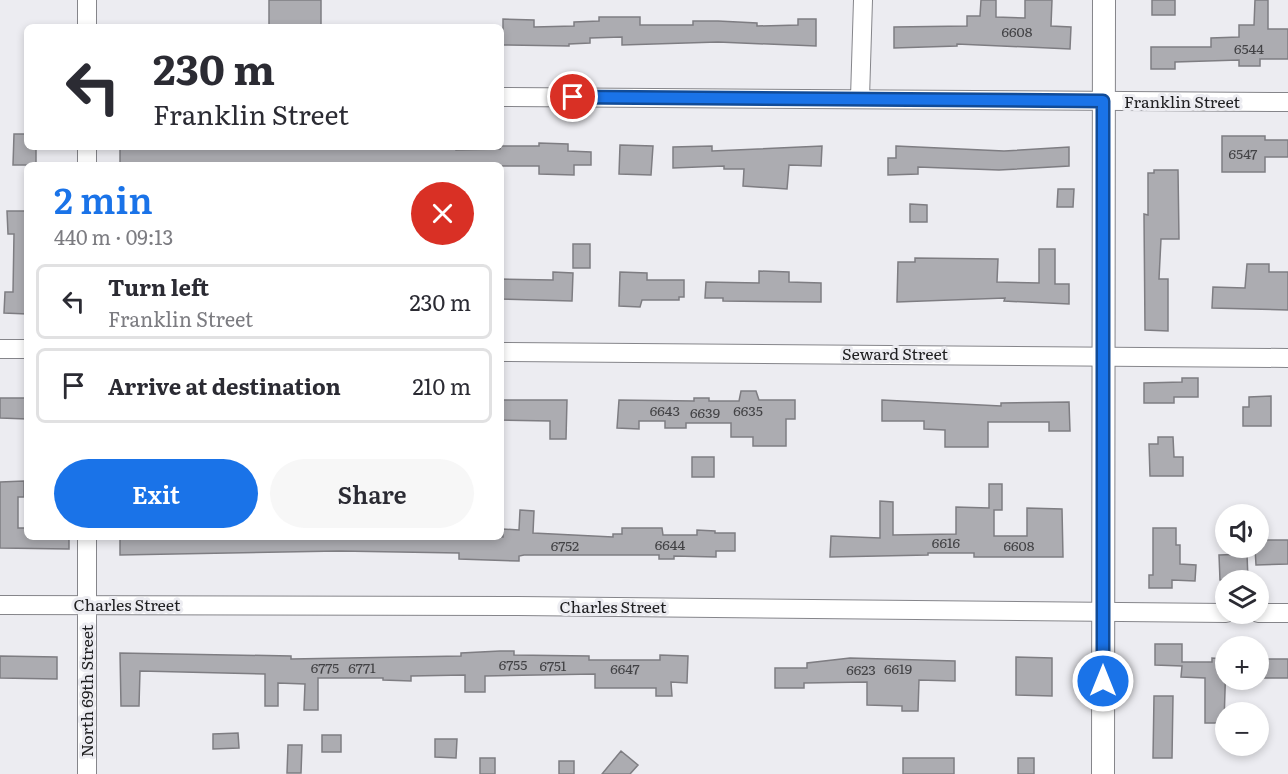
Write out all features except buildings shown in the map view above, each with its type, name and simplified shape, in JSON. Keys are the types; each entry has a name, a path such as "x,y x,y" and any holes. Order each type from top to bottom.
{"street":[{"path":"87,0 87,24"},
{"path":"861,98 863,0"},
{"path":"1103,774 1104,0"},
{"name":"Franklin Street","path":"504,97 1288,102"},
{"path":"0,349 24,349"},
{"name":"Seward Street","path":"504,352 1288,357"},
{"name":"North 69th Street","path":"87,540 87,774"},
{"name":"Charles Street","path":"0,605 1215,613"},
{"path":"1269,613 1288,613"}],"route":[{"path":"573,97 1103,101 1103,681"}]}
